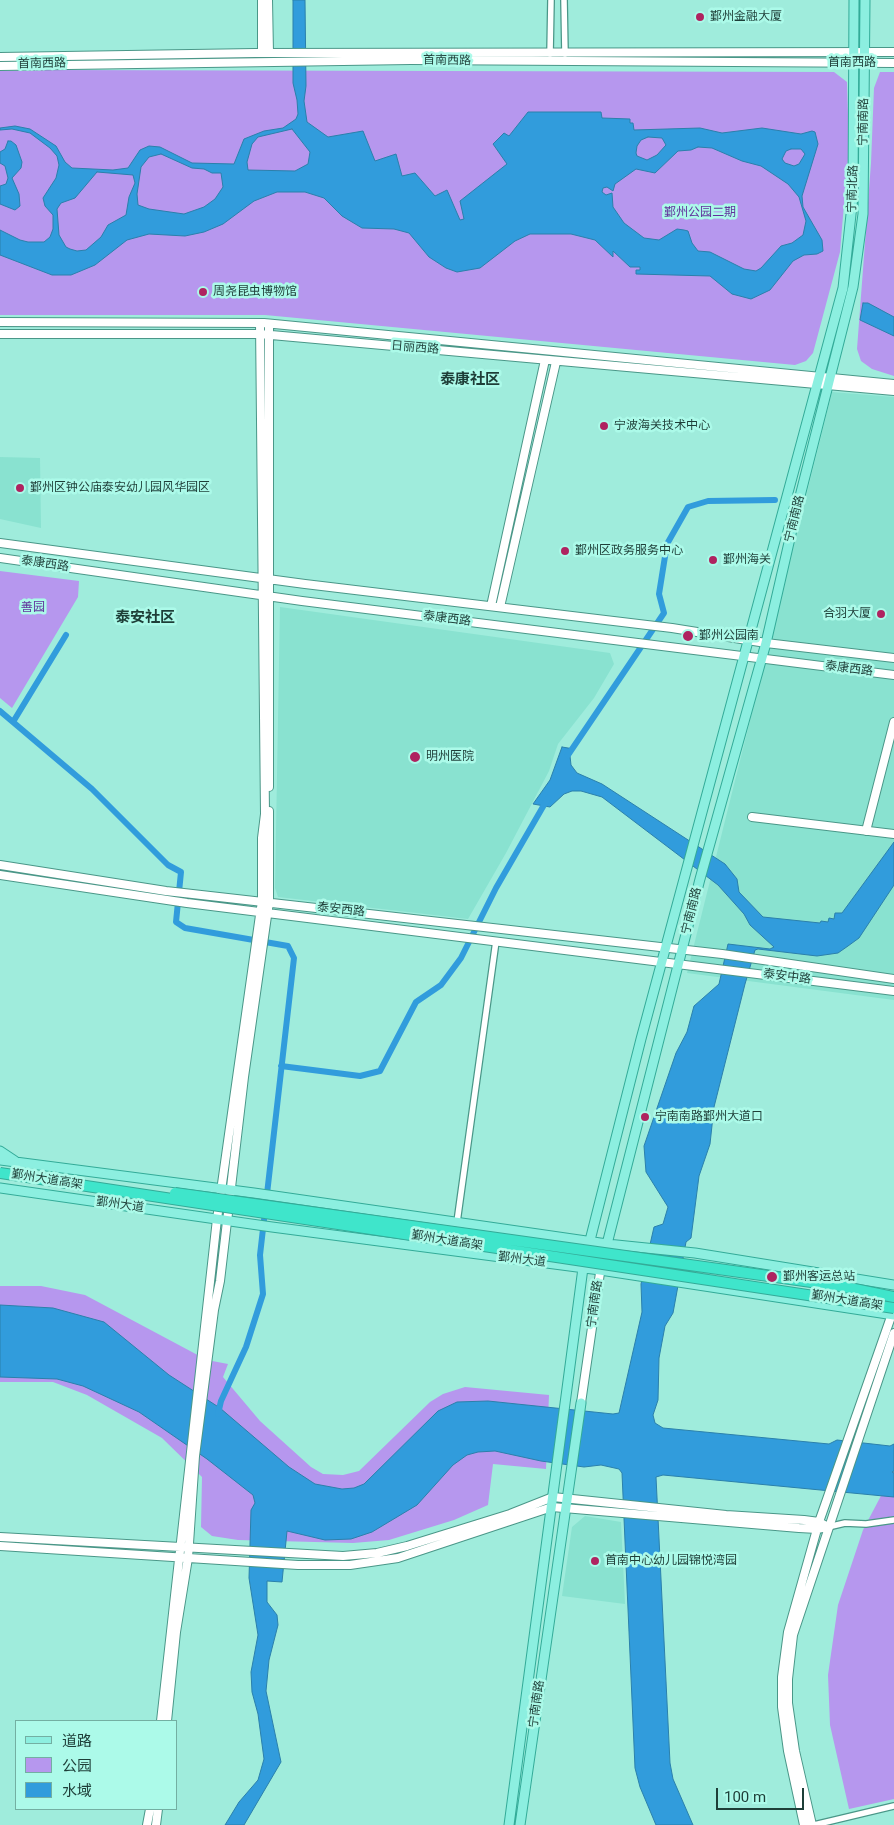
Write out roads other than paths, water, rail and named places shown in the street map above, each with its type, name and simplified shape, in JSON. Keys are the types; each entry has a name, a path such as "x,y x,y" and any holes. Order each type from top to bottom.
{"highway":[{"name":"鄞州大道高架","path":"0,1168 840,1286 894,1296"},
{"name":"鄞州大道高架","path":"0,1173 893,1311"}],"main road":[{"path":"262,0 265,53"},
{"path":"265,53 268,0"},
{"name":"宁南北路","path":"844,288 853,196 854,0"},
{"name":"宁南南路","path":"520,1825 600,1270 700,879 766,643 796,512 854,287 862,214 865,0"},
{"name":"首南西路","path":"0,57 265,53 894,52"},
{"name":"首南西路","path":"0,66 411,60 894,63"},
{"name":"宁南南路","path":"509,1825 583,1268 747,640 844,288"},
{"name":"日丽西路","path":"0,322 260,323 832,376 894,384"},
{"path":"227,1190 266,902 266,578 260,323"},
{"path":"266,578 271,410 269,324"},
{"name":"日丽西路","path":"0,334 260,334 556,362 894,390"},
{"path":"491,606 545,360"},
{"path":"500,607 556,362"},
{"name":"泰康西路","path":"0,544 672,628 766,643 894,658"},
{"name":"泰康西路","path":"0,558 266,596 894,674"},
{"path":"866,831 894,722"},
{"path":"752,817 893,834"},
{"name":"泰安西路","path":"0,865 188,893 491,926 683,950"},
{"name":"泰安西路","path":"0,876 264,913 680,963"},
{"path":"161,1720 179,1547 222,1220 266,929 264,913"},
{"name":"泰安中路","path":"683,950 894,979"},
{"name":"泰安中路","path":"680,963 894,990"},
{"path":"0,1151 18,1163"},
{"path":"0,1160 278,1196 607,1244 695,1253 894,1285"},
{"name":"鄞州大道","path":"0,1188 248,1224 893,1311"},
{"path":"168,1720 176,1632 188,1558 195,1456 214,1310 220,1281 222,1220"},
{"path":"804,1825 785,1728 782,1677 788,1632 818,1526 893,1311"},
{"path":"813,1825 791,1729 788,1679 793,1635 894,1333"},
{"path":"0,1537 343,1556 378,1553 567,1498 828,1527"},
{"path":"0,1546 298,1565 350,1565 398,1558 552,1502 565,1509 650,1517 818,1526"},
{"path":"147,1825 150,1810"},
{"path":"156,1825 158,1810"}],"street":[{"path":"550,54 551,0"},
{"path":"564,0 565,54"},
{"path":"457,1222 496,941"},
{"path":"828,1527 845,1523 866,1524 894,1520"},
{"path":"813,1825 894,1806"}],"water":[{"path":"293,0 305,0 306,86 304,101 307,122 328,137 363,131 375,161 396,154 402,176 415,173 435,196 447,190 460,220 464,219 460,201 507,164 493,144 504,133 509,136 528,112 601,112 602,118 630,119 634,130 700,128 722,133 762,128 801,134 812,131 815,132 818,144 802,196 803,207 822,240 823,251 817,254 804,255 793,261 770,290 751,299 732,294 710,276 636,274 636,270 640,270 640,267 630,267 613,251 613,257 595,240 571,234 530,234 515,241 480,268 457,272 446,268 429,257 409,233 394,229 362,228 342,216 324,198 305,192 277,192 254,201 223,224 204,232 185,236 149,234 127,240 95,265 71,275 52,275 0,255 0,230 28,242 44,242 50,237 53,229 53,215 45,206 43,198 56,178 59,165 57,156 50,148 30,133 12,129 0,130 0,128 15,126 30,129 56,146 65,162 72,168 113,170 128,168 140,150 149,146 160,147 192,163 234,164 244,139 264,131 283,128 296,119 298,114 297,100 293,83","holes":["292,129 310,152 308,164 295,171 248,170 247,162 252,144 258,137","648,137 662,138 666,145 657,155 647,160 637,156 636,153 637,146 641,140","698,147 712,148 742,161 761,166 788,184 799,197 806,221 803,235 792,243 781,246 756,271 744,269 710,252 698,251 692,243 688,231 677,229 659,240 644,238 624,223 613,207 612,193 606,195 602,192 603,188 607,187 613,191 615,184 636,169 655,173 678,151 691,150","791,149 801,149 805,154 799,164 794,166 785,163 782,159 786,151","161,154 192,168 204,169 212,173 221,173 223,187 215,199 204,207 184,214 149,209 138,205 137,194 141,167 149,157","97,172 133,175 135,183 129,197 126,215 108,225 101,237 86,250 77,251 66,247 59,235 57,209 61,203 75,198"]},
{"path":"8,141 16,145 22,162 21,168 12,178 19,194 20,206 15,210 0,204 0,186 6,184 8,178 5,166 0,163 0,152 5,149"},
{"path":"863,303 868,303 894,317 894,336 860,320"},
{"path":"562,747 574,749 570,756 571,765 577,773 602,784 725,864 737,879 739,892 763,917 820,923 821,921 828,922 829,918 834,919 835,913 842,913 894,842 894,885 859,938 838,953 817,956 755,950 714,1107 710,1144 699,1176 691,1238 686,1242 673,1313 665,1326 659,1358 658,1400 653,1415 655,1423 663,1428 829,1444 837,1440 890,1446 894,1444 894,1471 892,1472 894,1473 894,1497 663,1475 656,1477 670,1763 673,1779 693,1825 656,1825 640,1787 635,1768 622,1473 619,1469 601,1465 584,1467 541,1461 495,1451 478,1452 467,1455 453,1465 417,1505 372,1532 351,1539 325,1540 287,1531 282,1582 267,1581 267,1602 277,1615 278,1625 269,1660 266,1691 281,1762 244,1825 225,1825 239,1802 258,1780 264,1759 258,1714 252,1692 251,1672 258,1635 249,1578 251,1510 255,1503 253,1495 207,1459 139,1412 83,1386 57,1379 0,1377 0,1305 53,1308 104,1322 169,1375 220,1408 289,1467 315,1484 342,1489 354,1488 364,1484 438,1411 457,1402 488,1401 613,1414 619,1413 642,1312 641,1284 654,1227 663,1224 668,1207 646,1172 644,1146 676,1053 687,1032 694,1006 719,984 728,944 770,949 774,947 750,925 744,914 718,885 602,797 581,791 572,791 564,794 550,807 533,804 550,780"}],"waterway":[{"path":"568,755 664,613 659,594 667,544 688,507 708,501 775,500"},
{"path":"13,722 66,635"},
{"path":"0,711 92,789 168,865 181,872 176,922 185,928 288,946 294,958 260,1255 263,1294 246,1347 221,1401 218,1414"},
{"path":"281,1066 360,1076 380,1071 416,1002 441,985 461,958 496,888 548,798"}],"place":[{"name":"鄞州金融大厦","path":"700,17"},
{"name":"周尧昆虫博物馆","path":"203,292"},
{"name":"宁波海关技术中心","path":"604,426"},
{"name":"鄞州区钟公庙泰安幼儿园风华园区","path":"20,488"},
{"name":"鄞州区政务服务中心","path":"565,551"},
{"name":"鄞州海关","path":"713,560"},
{"name":"合羽大厦","path":"881,614"},
{"name":"鄞州公园南","path":"688,636"},
{"name":"明州医院","path":"415,757"},
{"name":"宁南南路鄞州大道口","path":"645,1117"},
{"name":"鄞州客运总站","path":"772,1277"},
{"name":"首南中心幼儿园锦悦湾园","path":"595,1561"}],"district":[{"name":"泰康社区","path":"470,380"},
{"name":"泰安社区","path":"145,618"}],"park label":[{"name":"鄞州公园二期","path":"700,213"},
{"name":"善园","path":"33,608"}]}
